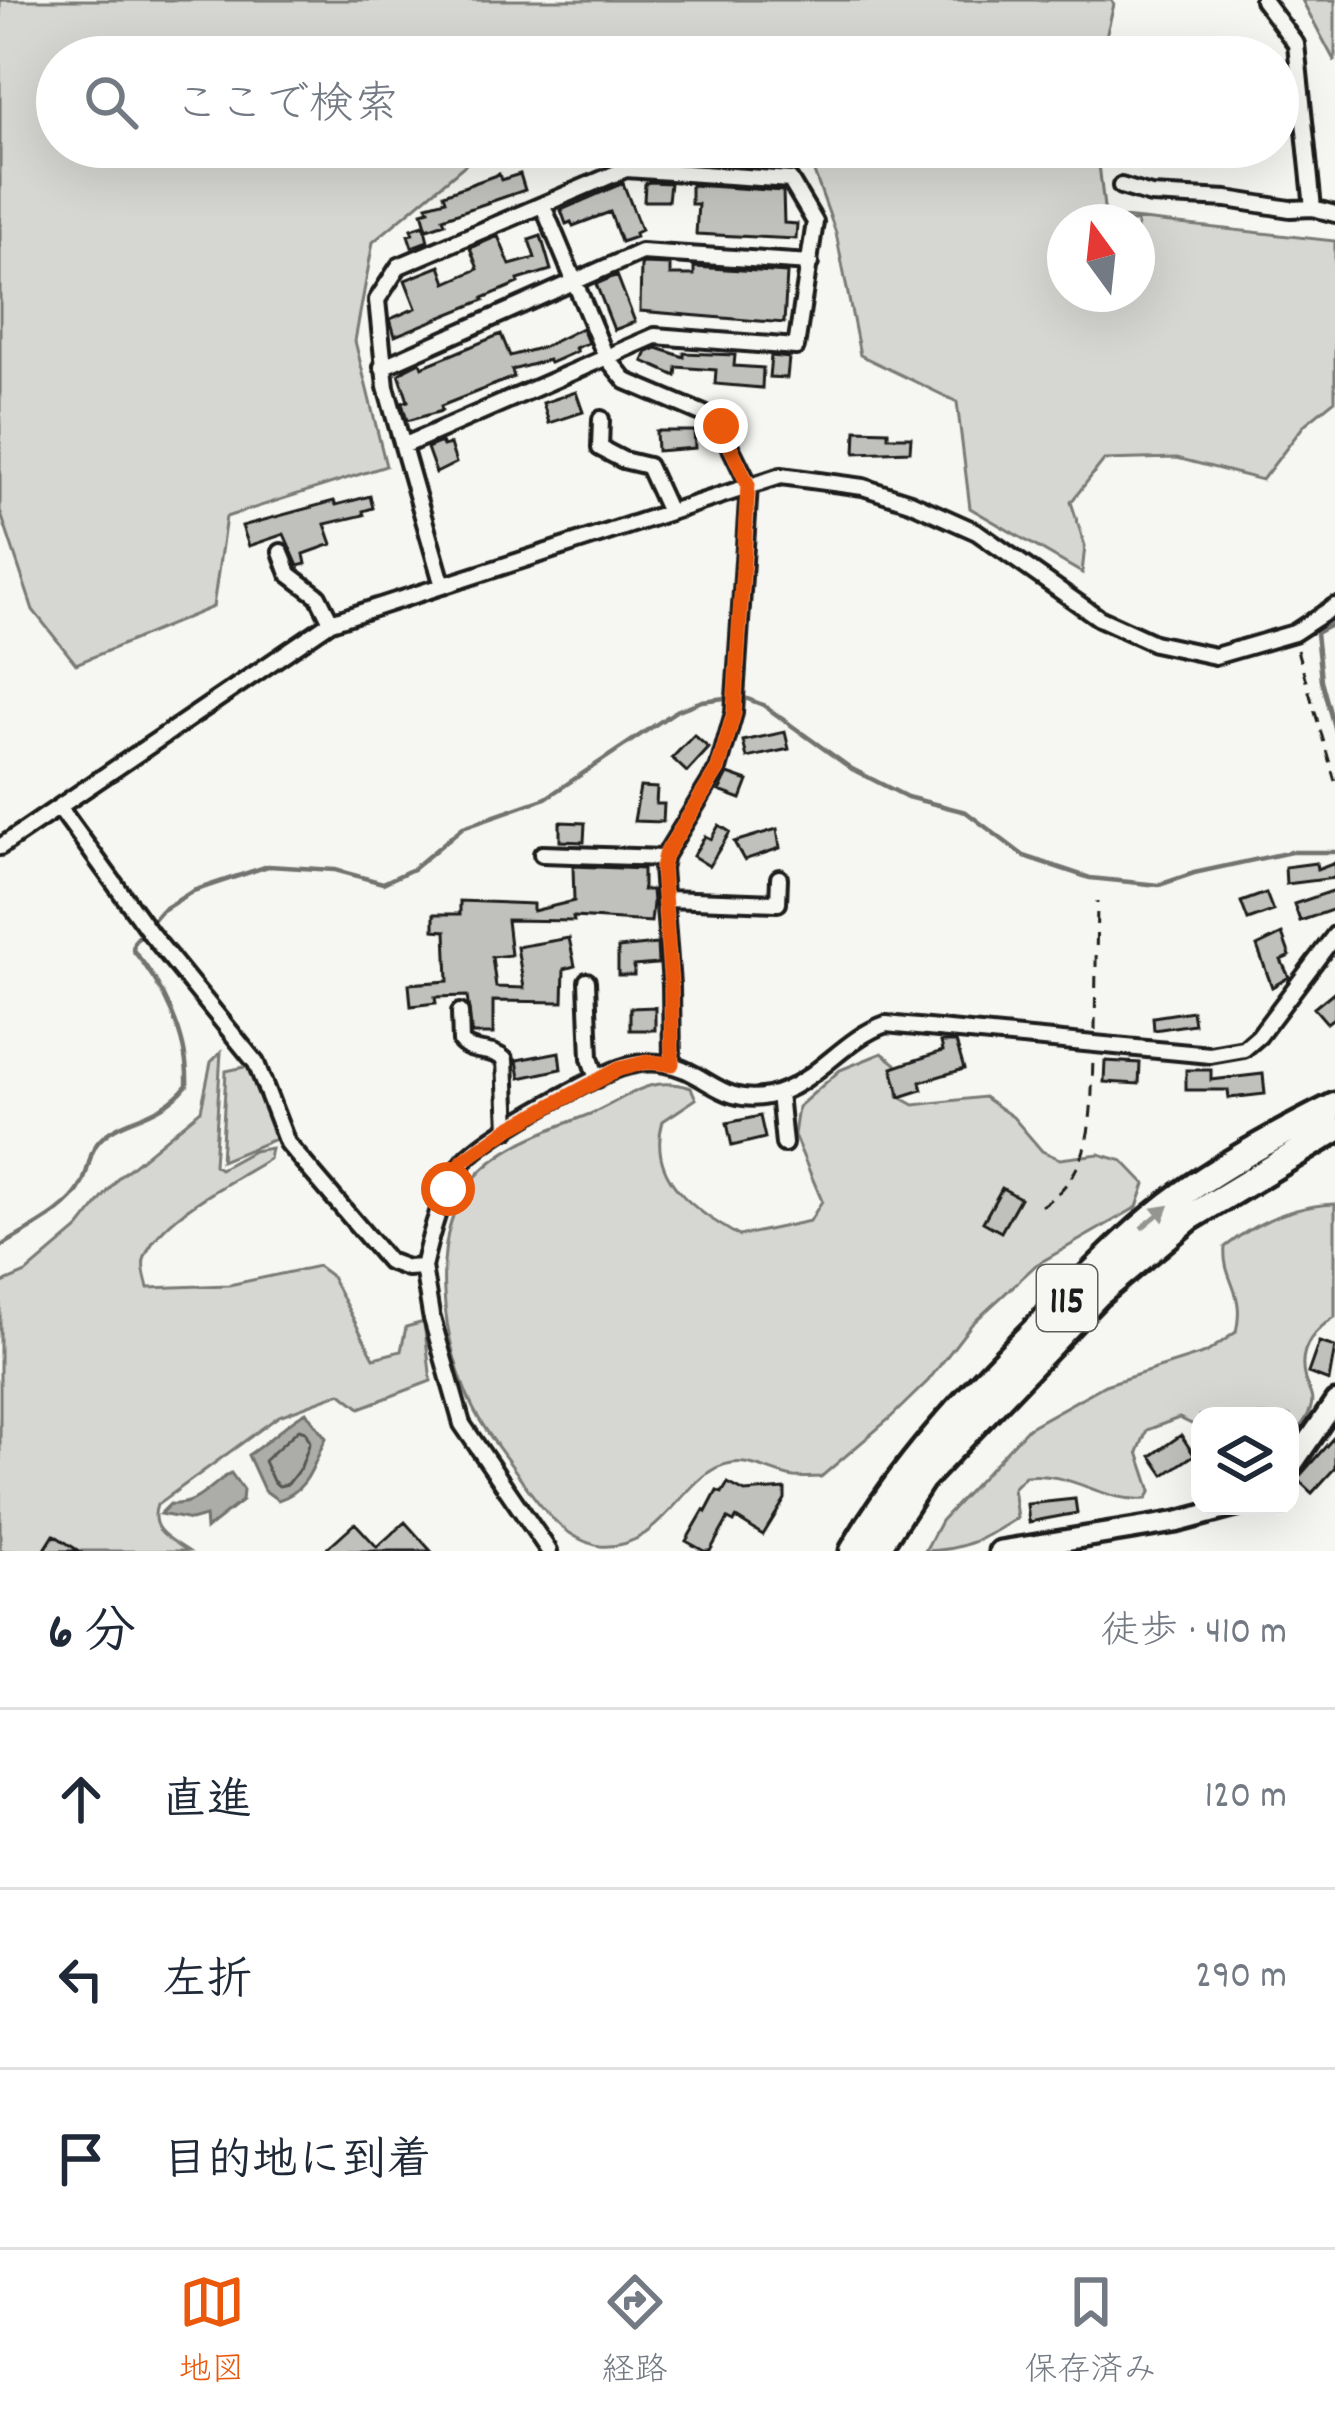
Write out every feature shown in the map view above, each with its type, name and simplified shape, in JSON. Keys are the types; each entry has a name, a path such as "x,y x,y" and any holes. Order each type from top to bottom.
{"highway":[{"name":"115","path":"853,1551 908,1468 951,1416 1130,1238 1200,1183 1335,1106"},
{"name":"115","path":"874,1551 922,1479 1098,1294 1189,1218 1335,1130"}],"street":[{"path":"1262,0 1290,36"},
{"path":"1299,73 1313,208"},
{"path":"403,446 656,336 796,347 815,222 790,180 626,169 399,266 377,300 382,367 403,446 442,586"},
{"path":"1120,186 1151,195 1227,199 1335,214"},
{"path":"543,206 606,357 626,381 721,426 748,485 734,713 718,769 664,858 672,1064"},
{"path":"382,367 641,252 810,263"},
{"path":"601,419 600,448 647,466 669,512"},
{"path":"0,847 331,622 781,476 863,487 910,502 977,532 1099,619 1154,643 1214,656 1294,633 1335,606"},
{"path":"281,552 289,574 318,596 331,622"},
{"path":"58,807 151,934 256,1063 287,1143 388,1261 407,1268 423,1267"},
{"path":"542,854 664,858"},
{"path":"666,899 778,903 779,878"},
{"path":"549,1551 462,1424 431,1315 423,1267 430,1235 463,1161 508,1129 597,1079 647,1062 672,1064 725,1095 763,1097 779,1093 868,1030 886,1024 1210,1055 1244,1049 1281,1010 1335,935"},
{"path":"587,981 590,1058 597,1079"},
{"path":"460,1012 461,1042 467,1049 497,1053 505,1060 508,1129"},
{"path":"779,1093 784,1144"},
{"path":"1299,1455 1335,1402"},
{"path":"999,1551 1203,1515"}],"path":[{"path":"1294,633 1335,781"},
{"path":"1041,1206 1077,1171 1089,1138 1097,901"}],"shaded area":[{"path":"0,0 1111,0 1114,4 1106,36 36,36 36,168 461,168 373,242 355,341 386,466 226,517 213,607 76,664 33,610 0,511"},
{"path":"1302,0 1335,0 1335,62"},
{"path":"813,168 1099,168 1104,204 1047,204 1047,312 1155,312 1155,221 1335,241 1335,400 1305,424 1262,480 1177,458 1104,460 1071,502 1085,546 1082,573 970,508 957,402 860,355 836,233"},
{"path":"221,1052 214,1165 220,1169 253,1151 271,1148 269,1159 198,1202 164,1229 144,1260 148,1288 229,1285 318,1266 330,1275 374,1358 401,1351 406,1327 424,1322 431,1381 360,1408 341,1393 279,1416 157,1505 158,1527 188,1551 0,1551 0,1284 26,1273 79,1228 119,1177 201,1110 211,1062"},
{"path":"882,1053 896,1064 898,1096 914,1105 984,1097 1013,1117 1042,1151 1060,1159 1099,1154 1123,1161 1145,1184 1137,1207 1036,1265 971,1325 928,1381 821,1477 794,1477 732,1463 700,1479 641,1536 600,1546 575,1536 544,1509 489,1434 462,1383 447,1324 444,1262 458,1205 472,1181 527,1140 638,1090 676,1084 691,1088 696,1099 663,1121 662,1160 678,1191 739,1236 810,1221 822,1201 794,1135 798,1107 840,1070"},
{"path":"254,1065 275,1139 221,1161 226,1071"},
{"path":"1335,1204 1335,1317 1313,1335 1305,1351 1303,1370 1312,1403 1299,1428 1299,1407 1191,1407 1191,1424 1179,1418 1147,1430 1138,1452 1151,1491 1146,1499 1114,1496 1058,1478 1025,1476 1013,1488 1017,1518 973,1542 925,1551 941,1521 1028,1428 1105,1385 1206,1353 1236,1332 1238,1306 1225,1247 1250,1230 1305,1208"}],"water":[{"path":"306,1412 326,1438 303,1483 278,1500 264,1490 248,1455"},
{"path":"231,1473 243,1490 242,1501 206,1529 205,1516 191,1520 160,1514 170,1504 196,1498"}],"building":[{"path":"499,174 501,180 520,174 525,190 443,218 445,223 427,229 422,212 429,210 427,205"},
{"path":"649,182 670,183 668,201 644,201"},
{"path":"623,183 641,230 636,237 621,242 610,212 573,226 566,224 561,210"},
{"path":"691,185 783,191 784,223 797,224 796,239 696,234 698,204 691,204"},
{"path":"424,225 428,241 412,247 411,229"},
{"path":"498,236 510,265 535,258 529,240 541,236 551,270 518,280 484,300 395,336 390,319 416,308 405,280 440,266 446,283 478,269 470,248"},
{"path":"641,264 670,265 670,275 694,275 694,267 787,273 784,323 640,311"},
{"path":"617,275 635,322 614,330 596,284"},
{"path":"582,328 588,343 575,348 577,351 550,363 512,370 514,377 441,406 442,411 407,421 402,403 408,401 399,374 406,369 420,362 422,367 501,334 510,356"},
{"path":"657,348 684,357 684,353 735,355 734,366 763,368 762,388 715,384 716,370 677,367 676,376 643,361 647,352"},
{"path":"771,356 789,358 787,378 769,377"},
{"path":"576,392 583,412 549,423 543,403"},
{"path":"856,430 911,437 910,451 855,453"},
{"path":"656,431 694,431 695,448 657,451"},
{"path":"450,444 456,463 436,473 427,448"},
{"path":"370,496 373,508 363,511 364,515 325,524 332,544 304,554 306,564 298,566 284,534 249,546 242,526 334,501 336,505"},
{"path":"785,732 789,749 747,758 743,741"},
{"path":"694,735 709,748 687,772 672,758"},
{"path":"728,774 748,781 741,799 719,791"},
{"path":"640,787 657,788 656,804 664,804 663,822 634,821"},
{"path":"560,822 585,823 584,842 560,841"},
{"path":"719,825 730,832 709,866 693,856 705,836 711,839"},
{"path":"777,829 780,848 744,860 734,842"},
{"path":"1316,863 1317,870 1335,863 1335,878 1286,884 1285,867"},
{"path":"573,866 643,869 643,890 652,890 653,903 651,922 573,917 574,921 507,920 511,955 492,957 496,987 524,988 517,947 569,938 575,966 564,969 563,1002 493,1001 493,1034 472,1034 467,996 435,997 436,1003 411,1006 409,984 448,981 446,931 434,930 434,914 460,914 460,901 533,904 533,911 574,901"},
{"path":"1335,890 1335,909 1300,921 1294,904"},
{"path":"1266,893 1273,911 1248,920 1241,902"},
{"path":"1282,934 1290,956 1281,960 1289,977 1272,987 1257,946"},
{"path":"657,944 658,964 634,966 634,975 618,975 618,948"},
{"path":"1335,991 1335,1017 1327,1023 1314,1008"},
{"path":"655,1007 655,1030 630,1030 630,1008"},
{"path":"1192,1011 1194,1024 1154,1030 1153,1017"},
{"path":"941,1042 956,1042 964,1069 920,1082 922,1090 900,1097 892,1068 943,1051"},
{"path":"559,1052 561,1069 520,1078 517,1060"},
{"path":"1105,1061 1140,1063 1139,1084 1104,1082"},
{"path":"1186,1070 1211,1070 1211,1080 1263,1074 1265,1094 1229,1098 1228,1090 1186,1090"},
{"path":"760,1116 765,1138 732,1146 727,1123"},
{"path":"1002,1188 1020,1198 1001,1232 983,1222"},
{"path":"1319,1342 1335,1347 1329,1381 1308,1373"},
{"path":"1181,1435 1191,1450 1191,1457 1164,1475 1151,1456"},
{"path":"1335,1436 1335,1468 1312,1493 1299,1477"},
{"path":"728,1483 745,1492 785,1489 785,1499 763,1535 736,1518 734,1522 728,1519 710,1551 704,1551 686,1541 717,1491 722,1493"},
{"path":"1075,1499 1077,1513 1029,1522 1027,1504"},
{"path":"405,1522 431,1551 324,1551 355,1523 377,1547"},
{"path":"54,1535 79,1551 44,1551"}],"waterway":[{"path":"1335,623 1316,633 1321,680 1335,731"},
{"path":"0,1247 46,1220 76,1194 96,1144 109,1132 165,1105 187,1085 184,1049 172,1013 133,950 134,942 161,911 193,891 268,866 335,870 383,883 413,869 463,827 546,798 676,711 702,701 740,696 763,705 852,769 907,797 966,812 1024,856 1090,878 1159,885 1291,852 1335,852"}],"route":[{"path":"448,1189 463,1161 508,1129 619,1069 647,1062 672,1064 662,868 665,855 718,769 734,713 748,485 721,426"}]}
